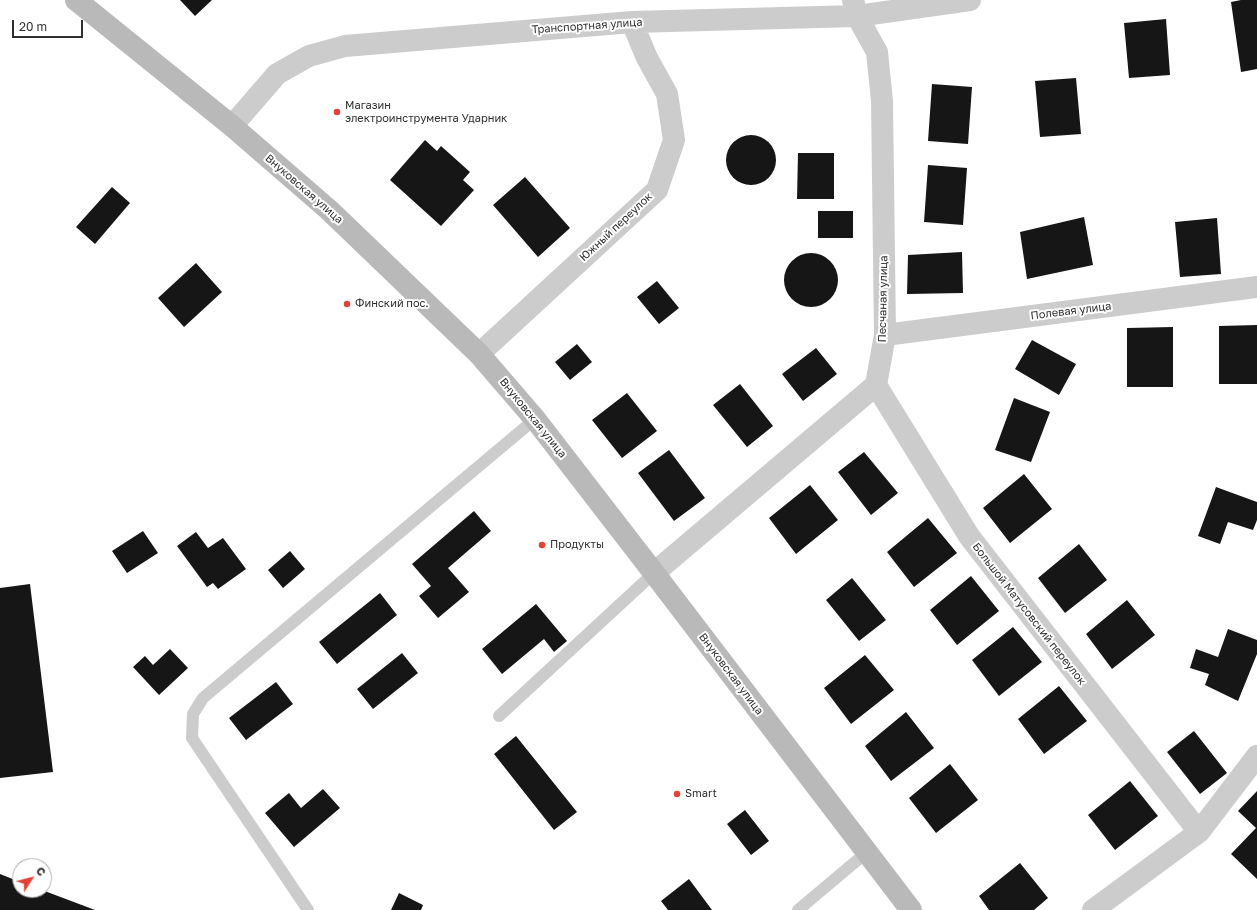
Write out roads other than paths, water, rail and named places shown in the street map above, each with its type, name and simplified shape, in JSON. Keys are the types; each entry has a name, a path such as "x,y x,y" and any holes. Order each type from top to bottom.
{"main road":[{"name":"Внуковская улица","path":"76,0 232,126 329,210 479,354 535,418 911,910"}],"street":[{"name":"Транспортная улица","path":"232,126 277,74 309,56 345,46 632,22 970,0"},
{"name":"Песчаная улица","path":"855,8 877,52 882,101 884,335 876,384"},
{"name":"Южный переулок","path":"479,354 657,190 674,140 667,94 647,58 632,22"},
{"name":"Полевая улица","path":"884,335 1257,288"},
{"path":"654,573 876,384"},
{"name":"Большой Матусовский переулок","path":"876,384 969,536 1199,832"},
{"path":"1093,910 1199,832 1257,756"}],"lane":[{"path":"308,910 192,738 193,714 203,698 535,418"},
{"path":"499,716 654,573"},
{"path":"798,910 867,852"}],"place":[{"name":"Магазин электроинструмента Ударник","path":"337,112"},
{"name":"Финский пос.","path":"347,304"},
{"name":"Продукты","path":"542,545"},
{"name":"Smart","path":"677,794"}]}
